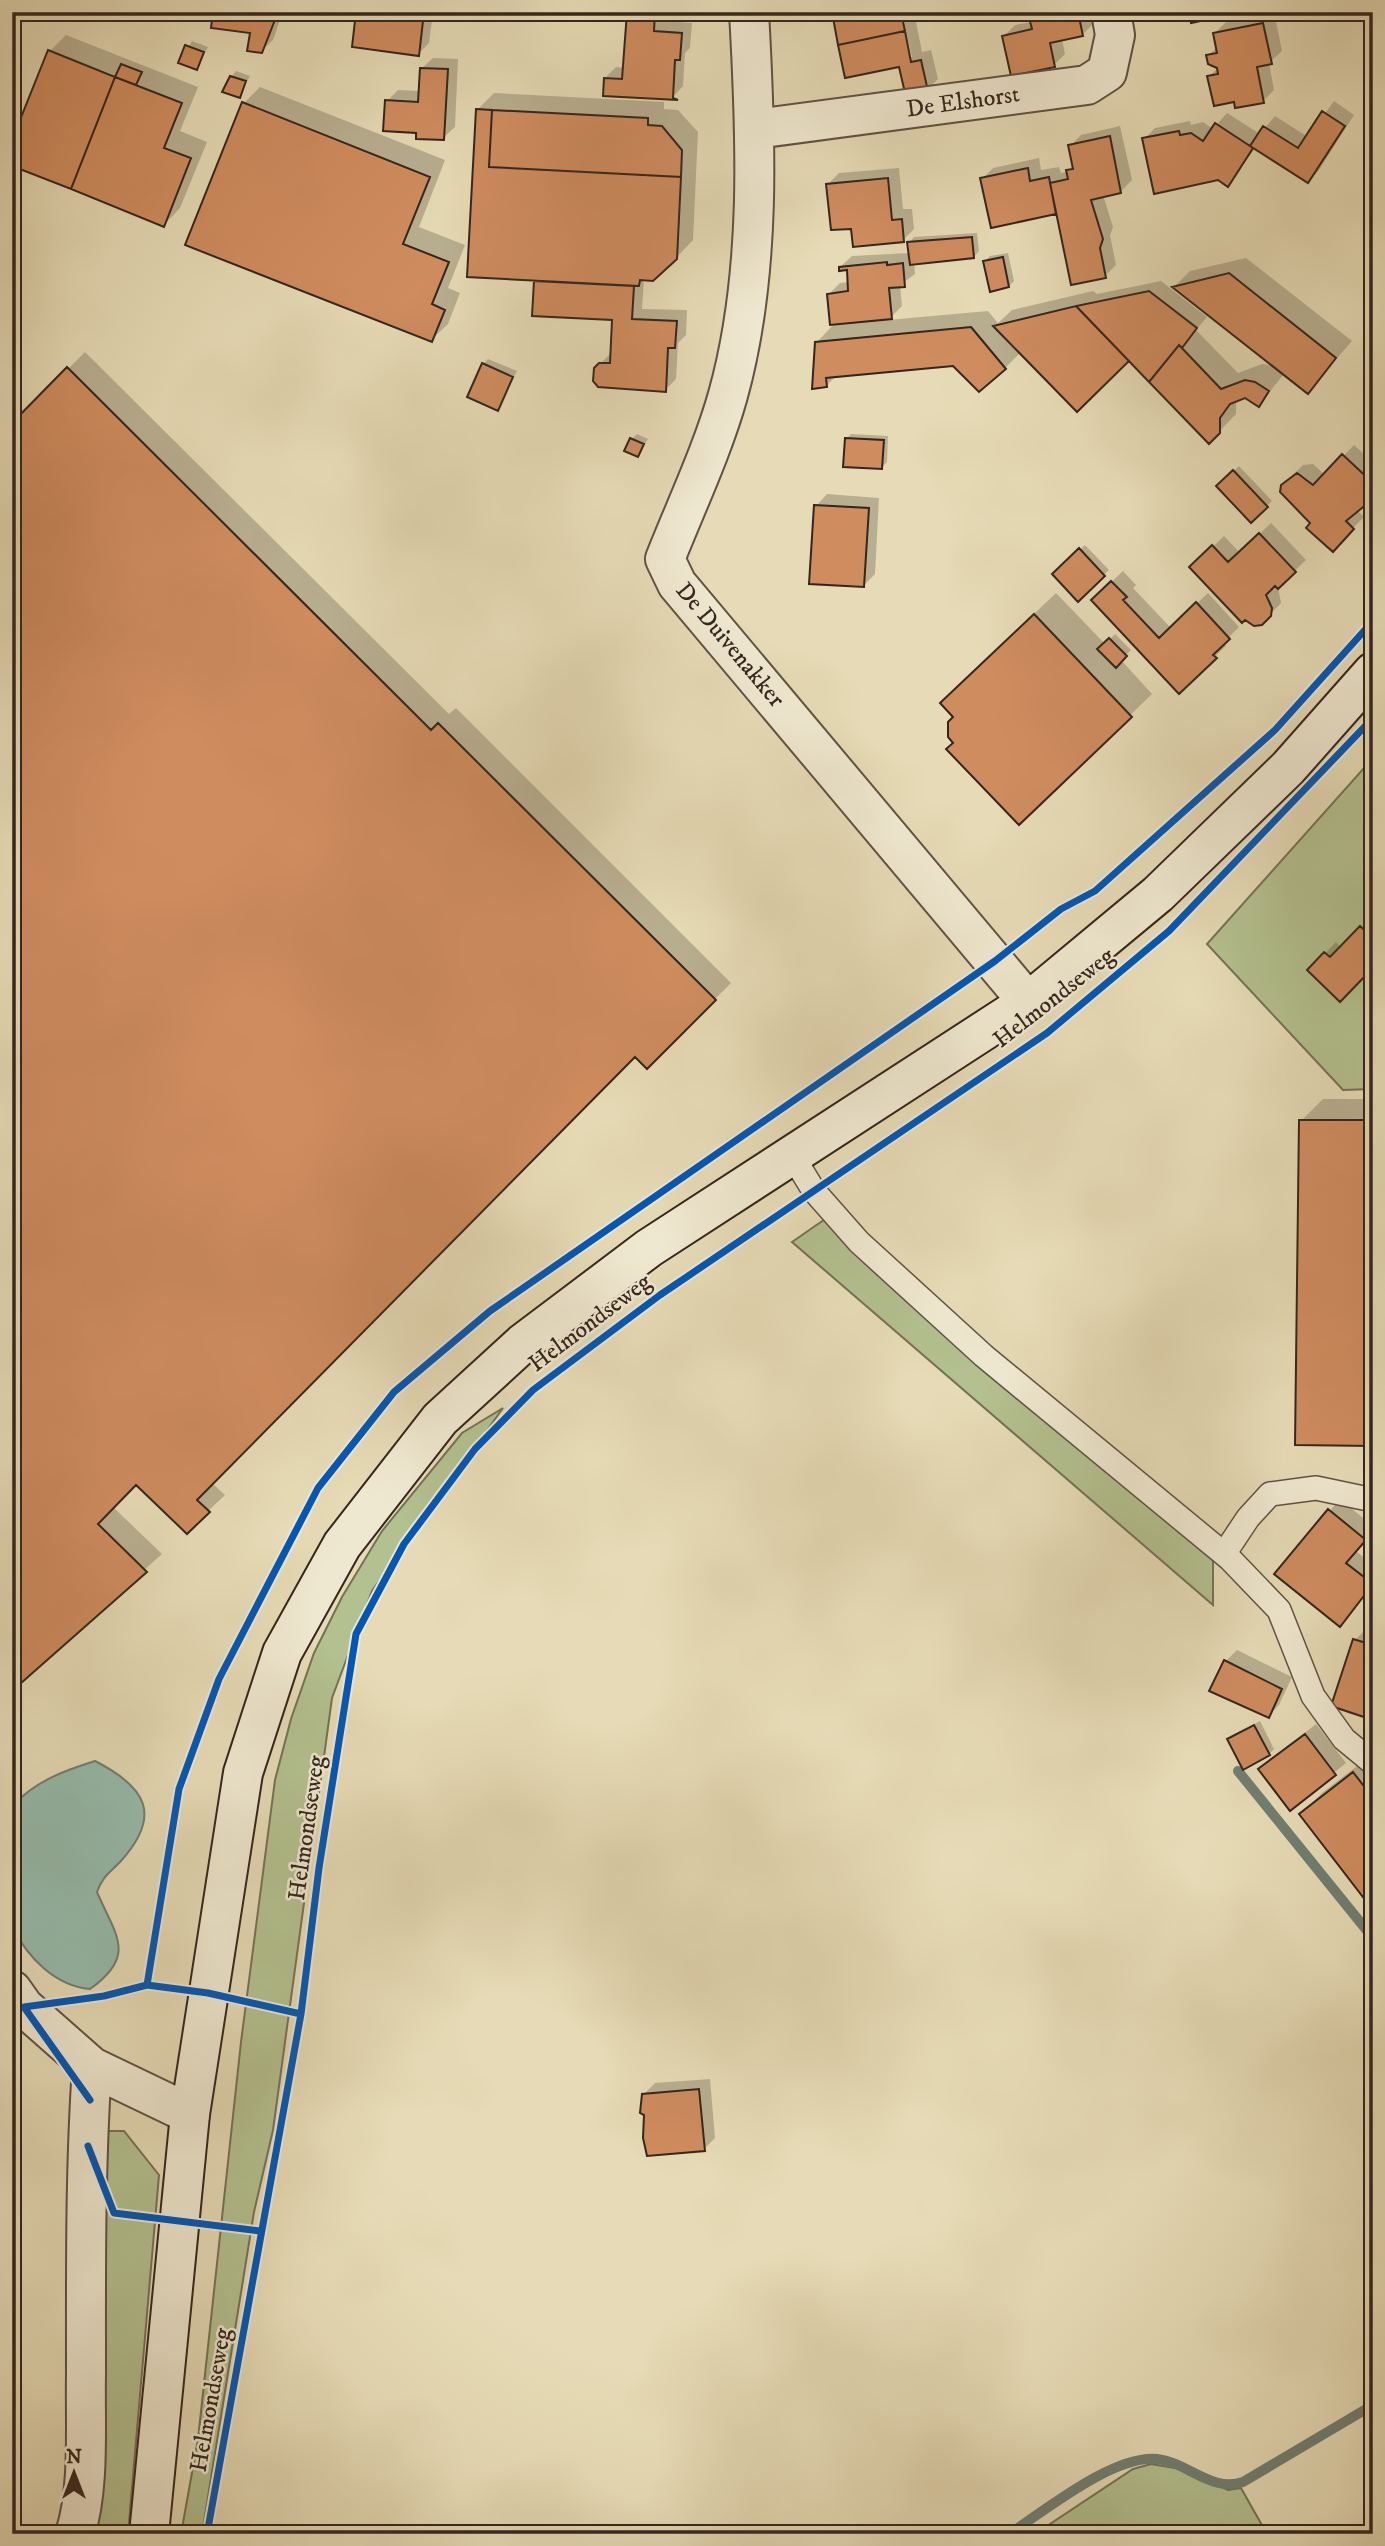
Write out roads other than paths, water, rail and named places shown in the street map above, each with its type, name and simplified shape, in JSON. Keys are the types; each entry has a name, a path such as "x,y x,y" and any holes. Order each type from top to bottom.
{"street":[{"name":"De Duivenakker","path":"749,12 756,129 748,287 728,395 665,559 677,584 1028,1002"},
{"name":"De Elshorst","path":"756,129 1087,85 1107,72 1115,34 1111,12"},
{"name":"Helmondseweg","path":"149,2534 190,2113 243,1773 282,1653 342,1545 440,1419 523,1343 649,1248 1028,1002 1158,894 1288,768 1373,672"},
{"path":"12,1990 24,2007 92,2067 190,2113"},
{"path":"75,2534 80,2517 85,2428 88,2146 92,2067"}],"lane":[{"path":"792,1155 814,1191 859,1242 984,1356 1224,1554 1279,1610 1313,1696 1344,1739 1373,1763"},
{"path":"1224,1554 1248,1518 1270,1494 1316,1488 1373,1500"}],"waterway":[{"path":"1238,1771 1373,1938"},
{"path":"1009,2534 1080,2486 1140,2460 1168,2461 1221,2483 1243,2482 1373,2405"}]}
